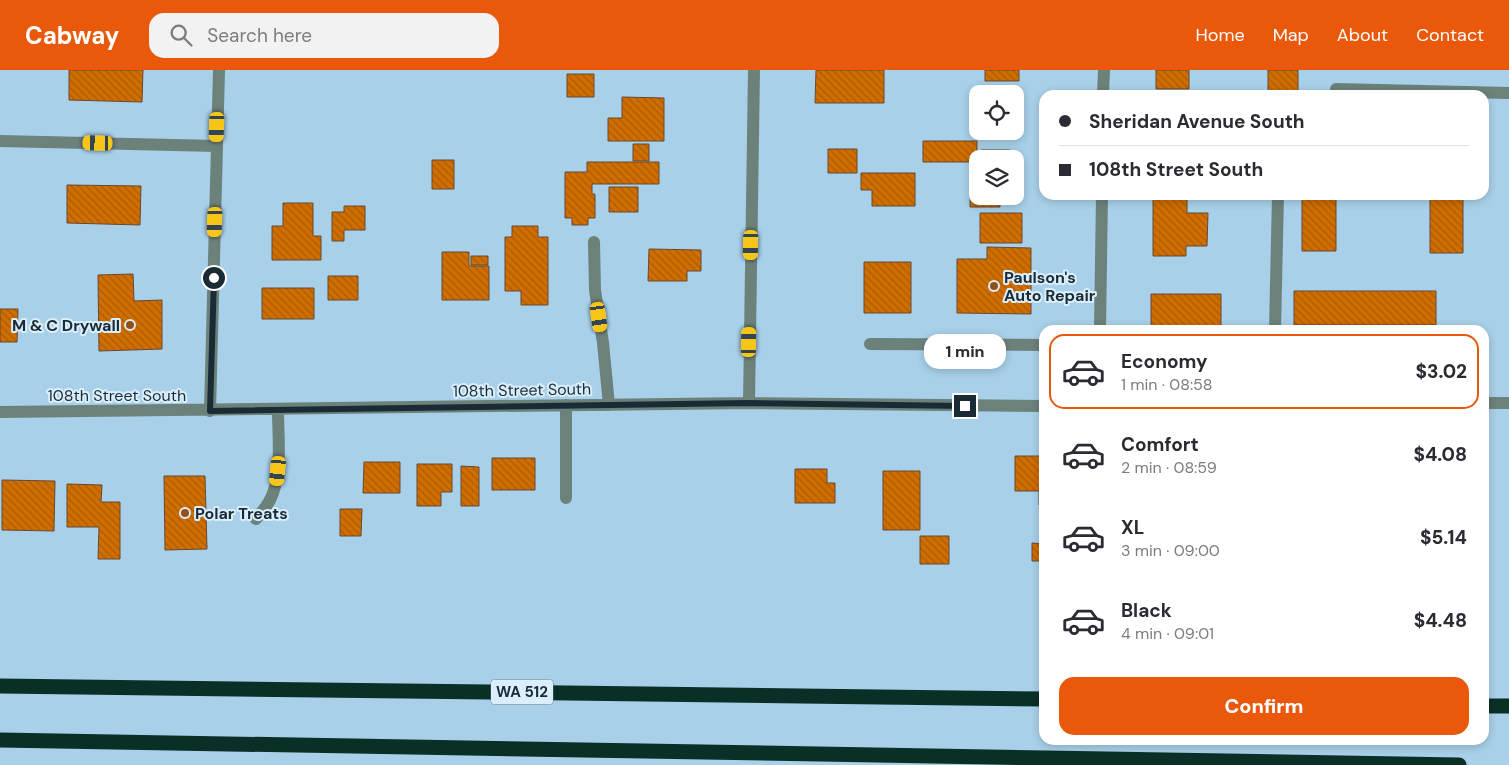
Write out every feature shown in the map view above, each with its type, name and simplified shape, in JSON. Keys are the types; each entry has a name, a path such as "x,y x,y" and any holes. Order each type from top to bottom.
{"highway":[{"name":"WA 512","path":"0,686 1039,699"},
{"path":"1489,706 1509,706"},
{"path":"0,740 1459,765"}],"street":[{"path":"210,411 219,70"},
{"path":"749,403 754,70"},
{"path":"1103,90 1104,70"},
{"path":"1336,89 1379,90"},
{"path":"1489,93 1509,93"},
{"path":"0,142 217,146"},
{"path":"1100,325 1102,200"},
{"path":"1275,325 1278,200"},
{"path":"594,242 595,290 603,343 609,405"},
{"path":"870,344 1039,345"},
{"name":"108th Street South","path":"0,412 210,411 749,403 1039,406"},
{"path":"1489,404 1509,403"},
{"path":"566,406 566,498"},
{"path":"256,519 269,502 276,482 278,410"}],"building":[{"path":"69,70 143,70 142,102 69,100"},
{"path":"816,70 884,70 884,103 815,103"},
{"path":"985,70 1019,70 1019,81 985,81"},
{"path":"1156,70 1189,70 1189,89 1156,89"},
{"path":"1268,70 1298,70 1298,90 1268,90"},
{"path":"567,74 594,74 594,97 567,97"},
{"path":"622,97 664,98 664,141 608,141 608,118 622,118"},
{"path":"923,141 977,141 977,150 969,150 969,162 923,162"},
{"path":"633,144 649,144 649,161 633,161"},
{"path":"828,149 857,149 857,173 828,173"},
{"path":"432,160 454,160 454,189 432,189"},
{"path":"587,162 659,162 659,184 592,184 592,194 595,194 595,218 588,218 588,225 572,225 572,218 565,218 565,172 587,172"},
{"path":"861,173 915,173 915,206 872,206 872,190 861,190"},
{"path":"67,185 141,186 140,225 67,223"},
{"path":"609,187 638,187 638,212 609,212"},
{"path":"1153,200 1187,200 1187,213 1208,213 1207,246 1186,246 1186,256 1153,256"},
{"path":"1302,200 1336,200 1336,251 1302,251"},
{"path":"1430,200 1463,200 1463,253 1430,253"},
{"path":"283,203 313,203 313,236 321,236 321,260 272,260 272,226 283,226"},
{"path":"970,205 1000,205 1000,207 970,207"},
{"path":"344,206 365,206 365,230 344,230 344,241 332,241 332,212 344,212"},
{"path":"980,213 1022,213 1022,243 980,243"},
{"path":"512,226 538,226 538,237 548,237 548,305 521,305 521,291 505,291 505,237 512,237"},
{"name":"Paulson's Auto Repair","path":"987,247 1031,248 1031,314 957,313 957,259 987,259"},
{"path":"649,249 701,250 701,271 687,271 687,281 648,281"},
{"path":"442,252 469,252 469,266 489,266 489,300 442,300"},
{"path":"471,256 488,256 488,265 471,265"},
{"path":"864,262 911,262 911,313 864,313"},
{"name":"M & C Drywall","path":"133,274 134,301 162,300 162,349 99,351 98,275"},
{"path":"328,276 358,276 358,300 328,300"},
{"path":"262,288 314,288 314,319 262,319"},
{"path":"1294,291 1436,291 1436,325 1294,325"},
{"path":"1151,294 1221,294 1221,325 1151,325"},
{"path":"0,309 18,309 17,342 0,342"},
{"path":"940,345 962,345 962,368 940,368"},
{"path":"1015,456 1039,456 1039,491 1015,491"},
{"path":"492,458 535,458 535,490 492,490"},
{"path":"364,462 400,462 400,493 363,493"},
{"path":"417,464 452,464 452,492 441,492 441,506 417,506"},
{"path":"461,466 479,467 479,506 461,506"},
{"path":"795,469 827,469 827,483 835,483 835,503 795,503"},
{"path":"883,471 920,471 920,530 883,530"},
{"name":"Polar Treats","path":"164,476 205,476 207,549 165,550"},
{"path":"2,480 55,481 54,531 2,530"},
{"path":"67,484 102,485 101,502 120,502 120,559 98,559 99,527 67,527"},
{"path":"340,509 362,509 361,536 340,536"},
{"path":"920,536 949,536 949,564 920,564"},
{"path":"1032,543 1039,544 1039,561 1032,561"}],"place":[{"name":"Paulson's Auto Repair","path":"994,286"},
{"name":"M & C Drywall","path":"130,325"},
{"name":"Polar Treats","path":"185,513"}],"route":[{"path":"214,278 210,411 749,403 965,406"}]}
